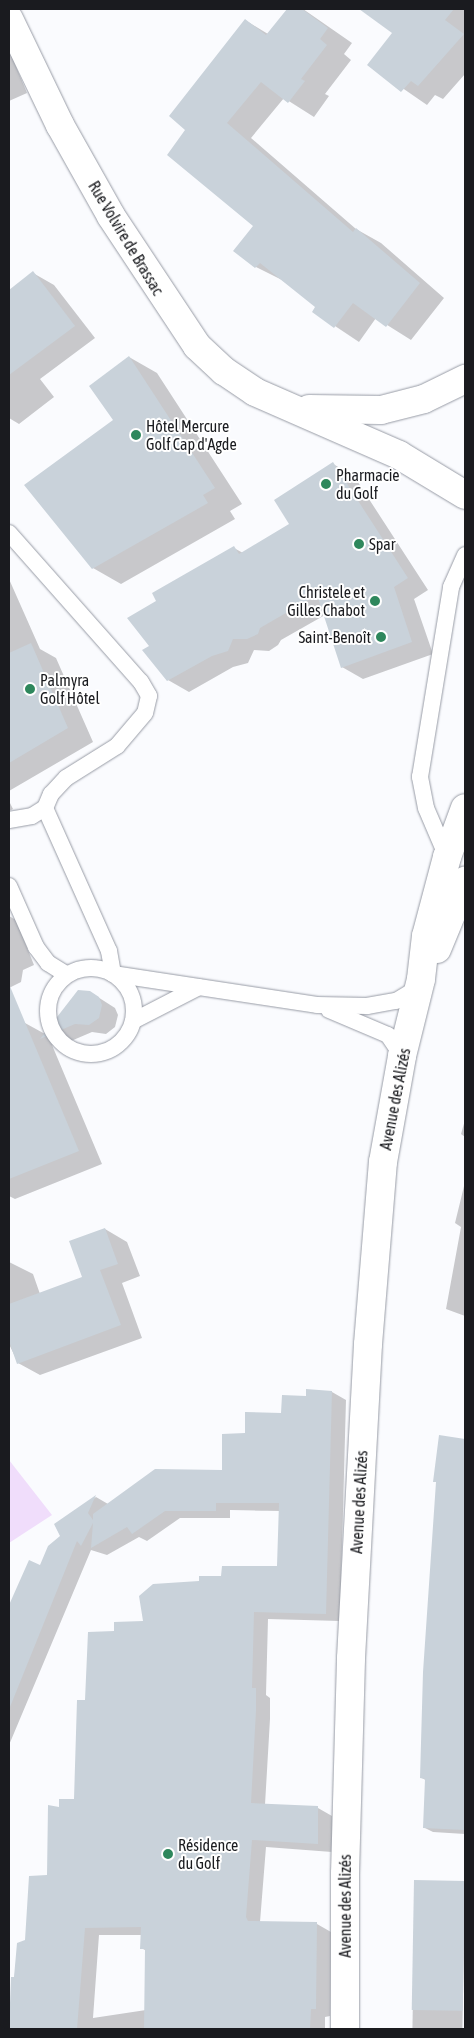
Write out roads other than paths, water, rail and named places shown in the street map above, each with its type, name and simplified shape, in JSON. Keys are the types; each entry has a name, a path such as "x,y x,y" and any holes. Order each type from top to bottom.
{"street":[{"name":"Rue Volvire de Brassac","path":"9,19 60,125 111,216 197,346 224,371 255,392 298,409 398,455 465,495"},
{"name":"Rue Volvire de Brassac","path":"298,409 381,410 424,399 465,379"},
{"name":"Avenue des Alizés","path":"345,2029 345,1874 351,1658 367,1354 382,1162 402,1056 420,983 426,936 447,857 465,808"},
{"name":"Avenue des Alizés","path":"420,983 465,880"}],"lane":[{"path":"9,533 141,682 149,696 145,714 117,746 66,778 51,794 45,808 32,816 9,820"},
{"path":"447,857 426,808 420,777 451,587 465,555"},
{"path":"45,808 109,952 113,974 124,984 133,1002 133,1021 123,1040 104,1052 82,1054 66,1047 55,1037 49,1023 48,1006 52,992 67,975 90,968 113,974 317,1006 367,1006 396,1000 420,983"},
{"path":"9,886 36,947 48,964 67,975"},
{"path":"133,1021 199,987"},
{"path":"317,1006 364,1022 388,1035 402,1056"}],"place":[{"name":"Hôtel Mercure Golf Cap d'Agde","path":"136,435"},
{"name":"Pharmacie du Golf","path":"326,484"},
{"name":"Spar","path":"359,544"},
{"name":"Christele et Gilles Chabot","path":"375,601"},
{"name":"Saint-Benoît","path":"381,637"},
{"name":"Palmyra Golf Hôtel","path":"30,689"},
{"name":"Résidence du Golf","path":"168,1854"}]}
